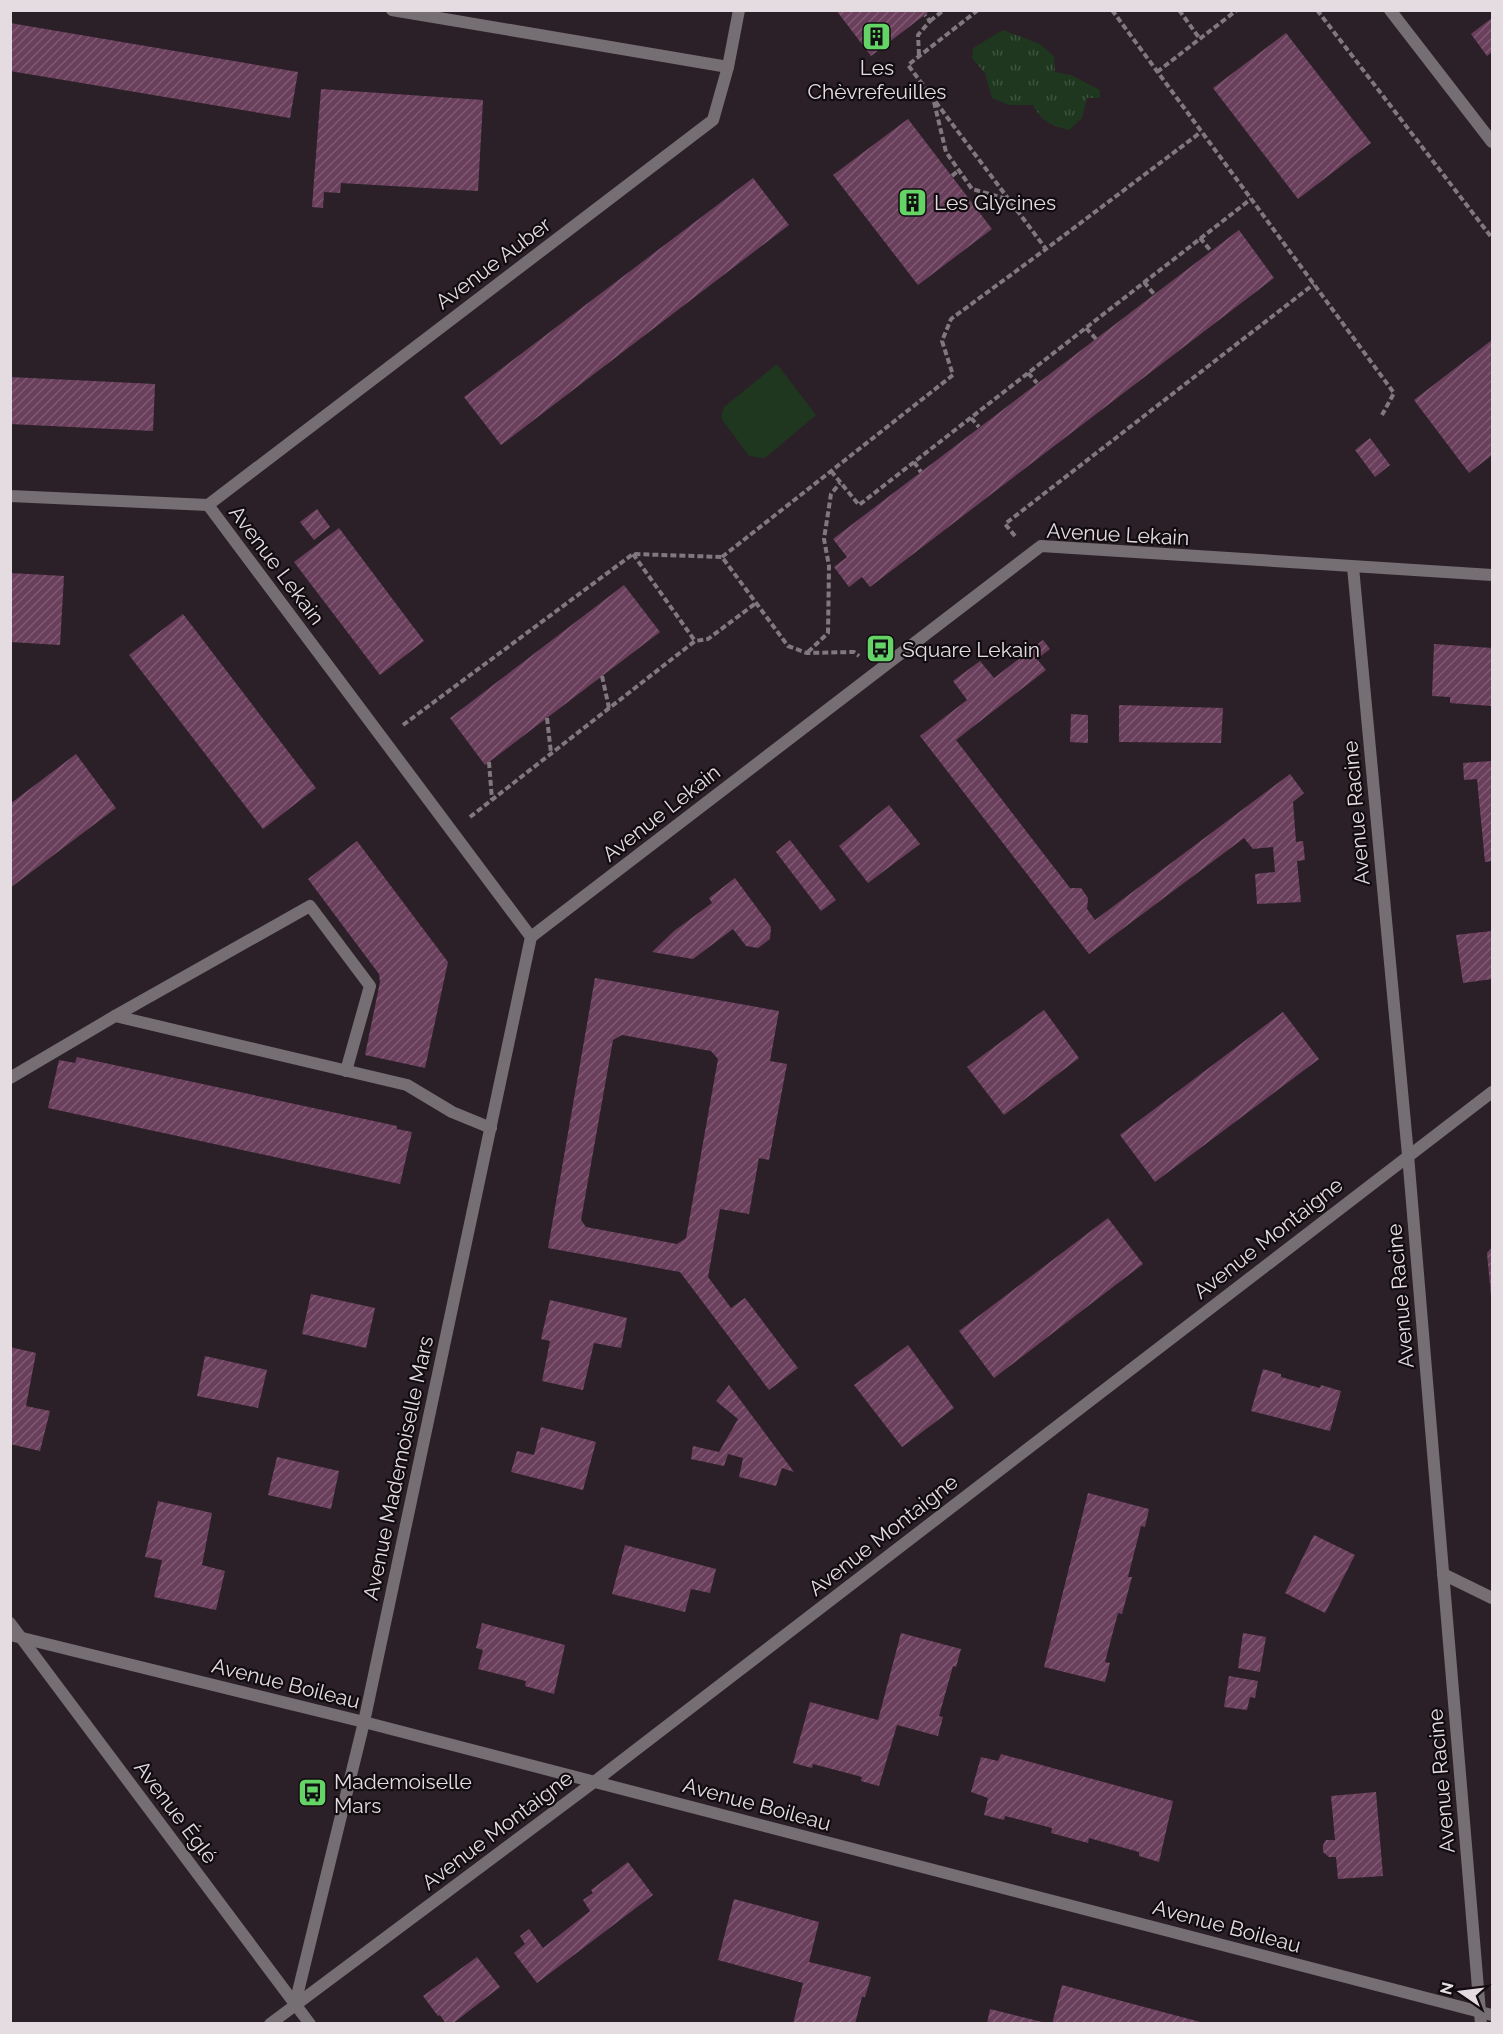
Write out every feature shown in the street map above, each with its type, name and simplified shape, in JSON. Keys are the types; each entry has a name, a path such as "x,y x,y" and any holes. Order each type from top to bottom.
{"street":[{"path":"392,10 728,67"},
{"name":"Avenue Auber","path":"208,505 713,120 728,67 739,10"},
{"path":"1390,10 1492,142"},
{"name":"Avenue Lekain","path":"10,496 208,505 531,938 1041,546 1492,575"},
{"name":"Avenue Racine","path":"1353,567 1408,1155 1480,2017"},
{"path":"10,1078 309,906 370,986 346,1071"},
{"name":"Avenue Mademoiselle Mars","path":"295,2004 364,1722 531,938"},
{"path":"116,1016 407,1086 452,1112 491,1128"},
{"name":"Avenue Montaigne","path":"270,2024 594,1782 1492,1092"},
{"path":"1443,1574 1492,1598"},
{"name":"Avenue Églé","path":"10,1623 16,1636 310,2024"},
{"name":"Avenue Boileau","path":"16,1636 364,1722 1480,2017 1492,2015"}],"path":[{"path":"920,56 918,35 944,10"},
{"path":"978,10 908,65 1046,249"},
{"path":"1112,10 1394,393 1382,415"},
{"path":"1179,10 1200,39"},
{"path":"1157,72 1237,10"},
{"path":"1317,10 1492,238"},
{"path":"925,15 930,21"},
{"path":"933,98 946,152 972,189 1009,200"},
{"path":"383,739 633,554 722,558 952,375 942,341 951,319 1201,132"},
{"path":"952,176 959,170"},
{"path":"831,471 859,506 1251,199"},
{"path":"1200,238 1211,251"},
{"path":"1144,282 1154,294"},
{"path":"1031,554 1005,524 1314,284"},
{"path":"1086,328 1096,339"},
{"path":"1028,373 1037,383"},
{"path":"971,418 979,428"},
{"path":"914,462 921,471"},
{"path":"807,652 828,633 829,566 824,539 831,494 840,483"},
{"path":"633,554 695,641"},
{"path":"722,558 788,646 807,652 854,651 876,673"},
{"path":"452,832 695,641 708,639 756,603"},
{"path":"602,676 609,708"},
{"path":"547,718 552,754"},
{"path":"489,762 492,801"}],"green space":[{"path":"1003,30 1040,44 1054,56 1055,72 1071,75 1100,90 1100,98 1087,98 1082,118 1069,130 1048,122 1033,105 1009,105 992,98 985,73 972,58 973,48"},
{"path":"777,364 816,415 765,458 749,456 721,418 724,407"}],"building":[{"name":"Les Chèvrefeuilles","path":"836,10 931,10 871,56"},
{"path":"1492,18 1492,52 1487,56 1471,34"},
{"path":"10,23 298,72 290,118 10,71"},
{"path":"1286,33 1371,143 1298,199 1213,88"},
{"path":"321,89 483,100 478,191 341,183 340,193 324,192 323,208 312,207"},
{"name":"Les Glycines","path":"908,119 992,229 918,285 833,175"},
{"path":"753,178 789,225 501,445 464,397"},
{"path":"1239,230 1274,278 870,587 862,577 849,587 834,567 847,557 833,539"},
{"path":"1492,340 1492,455 1469,473 1414,400"},
{"path":"10,377 155,384 153,431 10,424"},
{"path":"1370,438 1390,465 1375,477 1355,450"},
{"path":"317,509 330,527 314,540 300,522"},
{"path":"339,528 424,641 380,675 294,562"},
{"path":"10,573 64,576 60,645 10,642"},
{"path":"624,585 660,632 485,765 450,718"},
{"path":"183,614 316,788 263,829 129,655"},
{"path":"1043,640 1050,649 1037,659 1046,670 956,740 1070,888 1081,888 1088,898 1087,909 1095,920 1290,774 1304,793 1293,802 1296,842 1303,841 1305,860 1297,861 1301,902 1257,904 1255,874 1275,872 1273,847 1253,849 1244,838 1089,954 920,736 967,700 953,681 980,661 994,678"},
{"path":"1434,644 1492,648 1492,706 1450,703 1450,697 1432,696"},
{"path":"1119,705 1223,708 1221,743 1119,742"},
{"path":"1071,714 1088,715 1088,743 1070,742"},
{"path":"76,754 116,808 10,888 10,804"},
{"path":"1492,761 1492,861 1485,862 1477,779 1464,780 1463,763"},
{"path":"889,805 920,844 868,883 839,846"},
{"path":"790,840 836,900 821,911 776,852"},
{"path":"357,841 448,962 425,1068 365,1055 380,982 379,974 308,879"},
{"path":"735,878 771,927 770,939 758,948 746,946 733,929 693,959 652,952 674,931 712,903 709,898"},
{"path":"1492,931 1492,979 1463,983 1456,935"},
{"path":"595,978 779,1011 770,1061 787,1064 769,1160 759,1158 749,1214 720,1209 708,1277 731,1308 745,1298 798,1368 769,1390 680,1272 548,1248","holes":["622,1035 711,1051 718,1059 686,1238 677,1244 586,1227 581,1220 613,1040"]},
{"path":"1044,1010 1079,1058 1004,1115 967,1067"},
{"path":"1283,1012 1319,1059 1155,1182 1120,1135"},
{"path":"77,1057 397,1126 397,1129 412,1132 400,1184 48,1108 59,1060 75,1063"},
{"path":"1108,1218 1143,1264 994,1378 959,1331"},
{"path":"1492,1247 1492,1296 1491,1296 1487,1253"},
{"path":"311,1294 375,1308 366,1348 302,1334"},
{"path":"550,1300 627,1318 621,1348 594,1343 583,1390 542,1381 550,1341 541,1339"},
{"path":"908,1345 954,1408 902,1447 854,1385"},
{"path":"10,1347 36,1353 26,1406 50,1411 40,1451 10,1444"},
{"path":"205,1356 267,1370 258,1408 197,1396"},
{"path":"1263,1369 1281,1374 1281,1377 1320,1388 1321,1385 1341,1391 1330,1431 1251,1411"},
{"path":"729,1385 794,1472 782,1468 776,1486 739,1477 743,1458 728,1454 724,1466 691,1459 693,1446 719,1452 738,1419 716,1401"},
{"path":"541,1427 596,1442 583,1490 511,1472 517,1451 534,1455"},
{"path":"277,1457 339,1471 331,1509 268,1495"},
{"path":"1088,1493 1149,1509 1145,1527 1141,1526 1128,1577 1132,1577 1122,1614 1118,1613 1105,1662 1110,1663 1105,1682 1044,1667"},
{"path":"158,1501 212,1513 202,1565 225,1571 216,1610 154,1597 162,1560 145,1557"},
{"path":"1314,1535 1355,1555 1325,1613 1285,1593"},
{"path":"625,1545 716,1569 710,1593 691,1589 685,1612 612,1594"},
{"path":"482,1623 565,1645 554,1694 525,1686 526,1681 478,1669 483,1650 476,1648"},
{"path":"901,1633 961,1649 956,1667 953,1666 939,1716 943,1717 938,1736 897,1725 879,1786 861,1781 862,1777 813,1764 812,1768 793,1763 810,1702 878,1720"},
{"path":"1243,1633 1266,1637 1260,1672 1238,1668"},
{"path":"1229,1676 1258,1681 1255,1698 1250,1697 1247,1710 1224,1707"},
{"path":"1001,1754 1173,1801 1159,1862 1139,1856 1139,1852 1089,1838 1088,1843 1051,1833 1052,1828 1005,1816 1004,1820 984,1815 988,1798 971,1792 981,1757 998,1761"},
{"path":"1376,1792 1383,1876 1338,1879 1336,1857 1329,1857 1323,1852 1326,1840 1335,1840 1331,1796"},
{"path":"628,1862 653,1895 537,1983 514,1953 525,1944 520,1936 529,1929 543,1948 590,1911 583,1900 593,1893 591,1890"},
{"path":"734,1899 819,1922 809,1962 871,1977 865,1997 862,1997 855,2024 793,2024 803,1983 718,1960"},
{"path":"477,1957 500,1987 452,2024 446,2024 423,1996"},
{"path":"1062,1985 1204,2023 1204,2024 1052,2024"},
{"path":"990,2009 1046,2023 1046,2024 987,2024"}],"place":[{"name":"Les Chèvrefeuilles","path":"877,36"},
{"name":"Les Glycines","path":"913,202"},
{"name":"Square Lekain","path":"881,649"},
{"name":"Mademoiselle Mars","path":"313,1793"}]}
